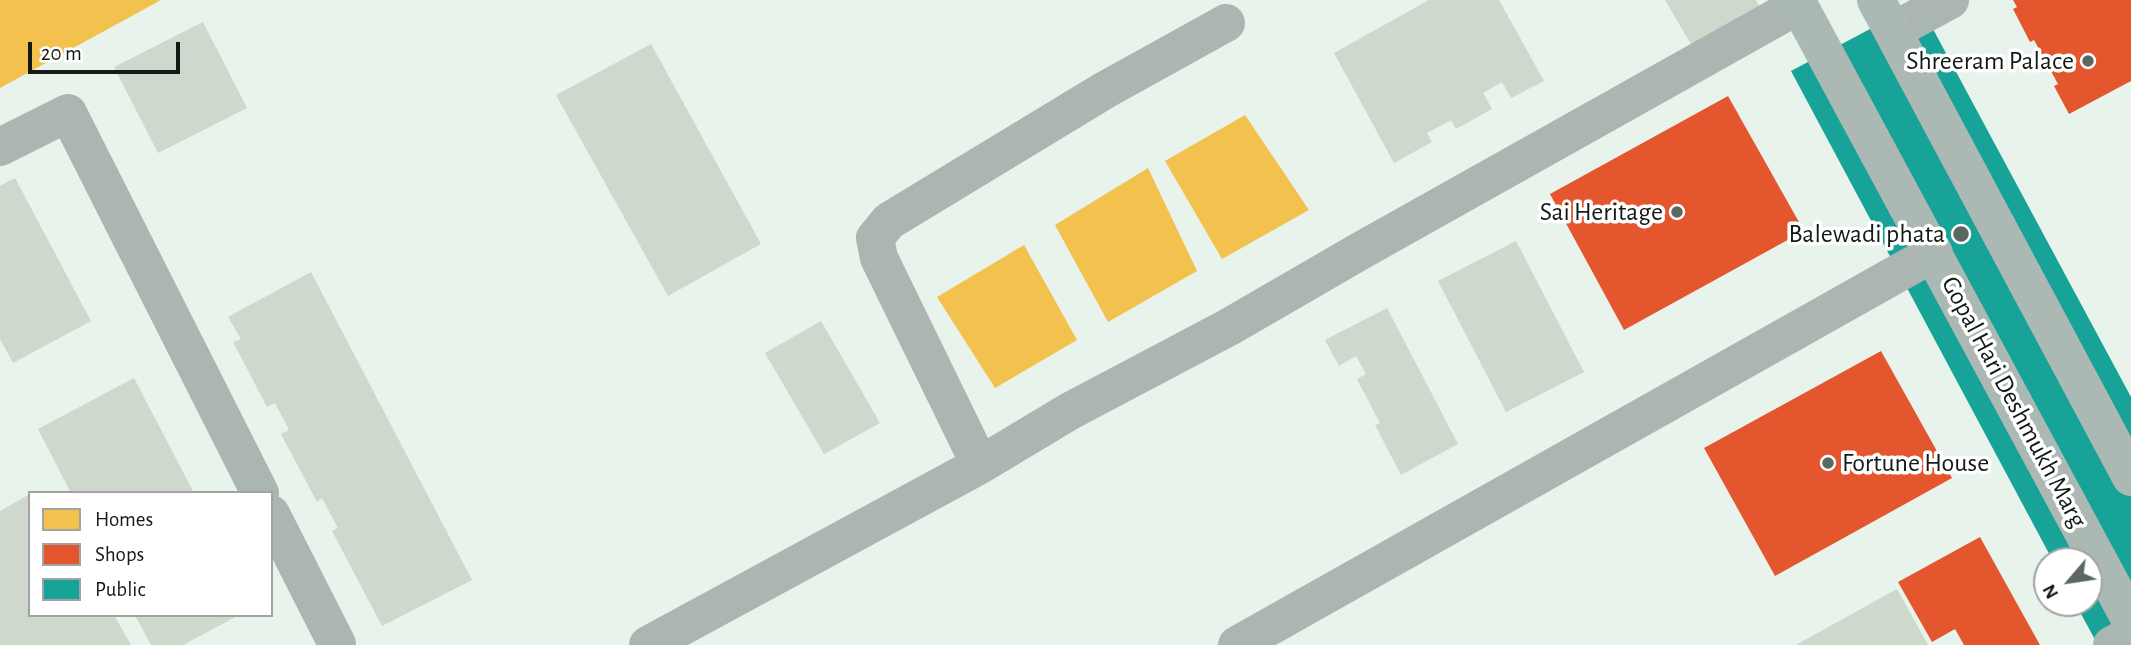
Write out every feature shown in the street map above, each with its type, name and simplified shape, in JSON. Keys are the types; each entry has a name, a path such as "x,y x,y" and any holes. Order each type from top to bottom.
{"main road":[{"name":"Gopal Hari Deshmukh Marg","path":"1798,3 2131,621"},
{"path":"1885,15 2131,477"}],"street":[{"path":"1885,15 1950,0"},
{"path":"648,645 980,465 1070,411 1229,327 1798,3"},
{"path":"980,465 879,258 875,238 889,221 1105,90 1226,23"},
{"path":"0,148 68,113 259,491"},
{"path":"1237,645 1934,253"},
{"path":"273,518 337,644 335,645"},
{"path":"2112,645 2131,635"}],"building: Homes":[{"path":"0,0 161,0 0,88"},
{"path":"1245,115 1309,210 1222,259 1165,161"},
{"path":"1148,168 1197,271 1108,322 1055,225"},
{"path":"1024,245 1077,340 995,388 937,297"}],"building: Shops":[{"name":"Shreeram Palace","path":"2013,0 2131,0 2131,81 2069,114 2054,86 2058,84 2034,40 2030,42 2013,9 2017,7"},
{"name":"Sai Heritage","path":"1728,96 1804,231 1624,330 1550,194"},
{"name":"Fortune House","path":"1881,351 1952,478 1775,576 1704,448"},
{"path":"1980,537 2040,645 1964,645 1955,629 1932,642 1898,582"}],"building: Public":[{"name":"Balewadi phata","path":"1919,3 2131,397 2131,645 2098,645 2083,617 2103,617 2103,547 2046,547 1791,71"}],"building: Other":[{"path":"1429,0 1499,0 1544,81 1511,98 1502,82 1483,93 1492,109 1456,129 1451,120 1427,133 1432,142 1394,163 1334,53"},
{"path":"1665,0 1756,0 1760,7 1692,46"},
{"path":"203,22 247,108 158,153 114,67"},
{"path":"651,44 761,244 668,296 556,95"},
{"path":"15,178 91,321 13,363 0,339 0,186"},
{"path":"1516,241 1584,372 1506,412 1438,281"},
{"path":"311,272 472,580 382,626 332,531 338,528 322,498 317,502 281,434 289,430 275,403 267,407 233,342 241,339 228,317"},
{"path":"1387,308 1458,444 1401,475 1375,425 1380,423 1357,379 1366,374 1356,356 1339,366 1325,340"},
{"path":"821,321 880,423 824,454 765,353"},
{"path":"134,378 193,491 70,491 38,429"},
{"path":"28,495 28,617 115,617 131,645 0,645 0,511"},
{"path":"1897,589 1928,645 1796,645"},
{"path":"136,617 235,617 183,645 151,645"}],"place":[{"name":"Shreeram Palace","path":"2088,61"},
{"name":"Sai Heritage","path":"1677,212"},
{"name":"Balewadi phata","path":"1961,234"},
{"name":"Fortune House","path":"1828,463"}]}
